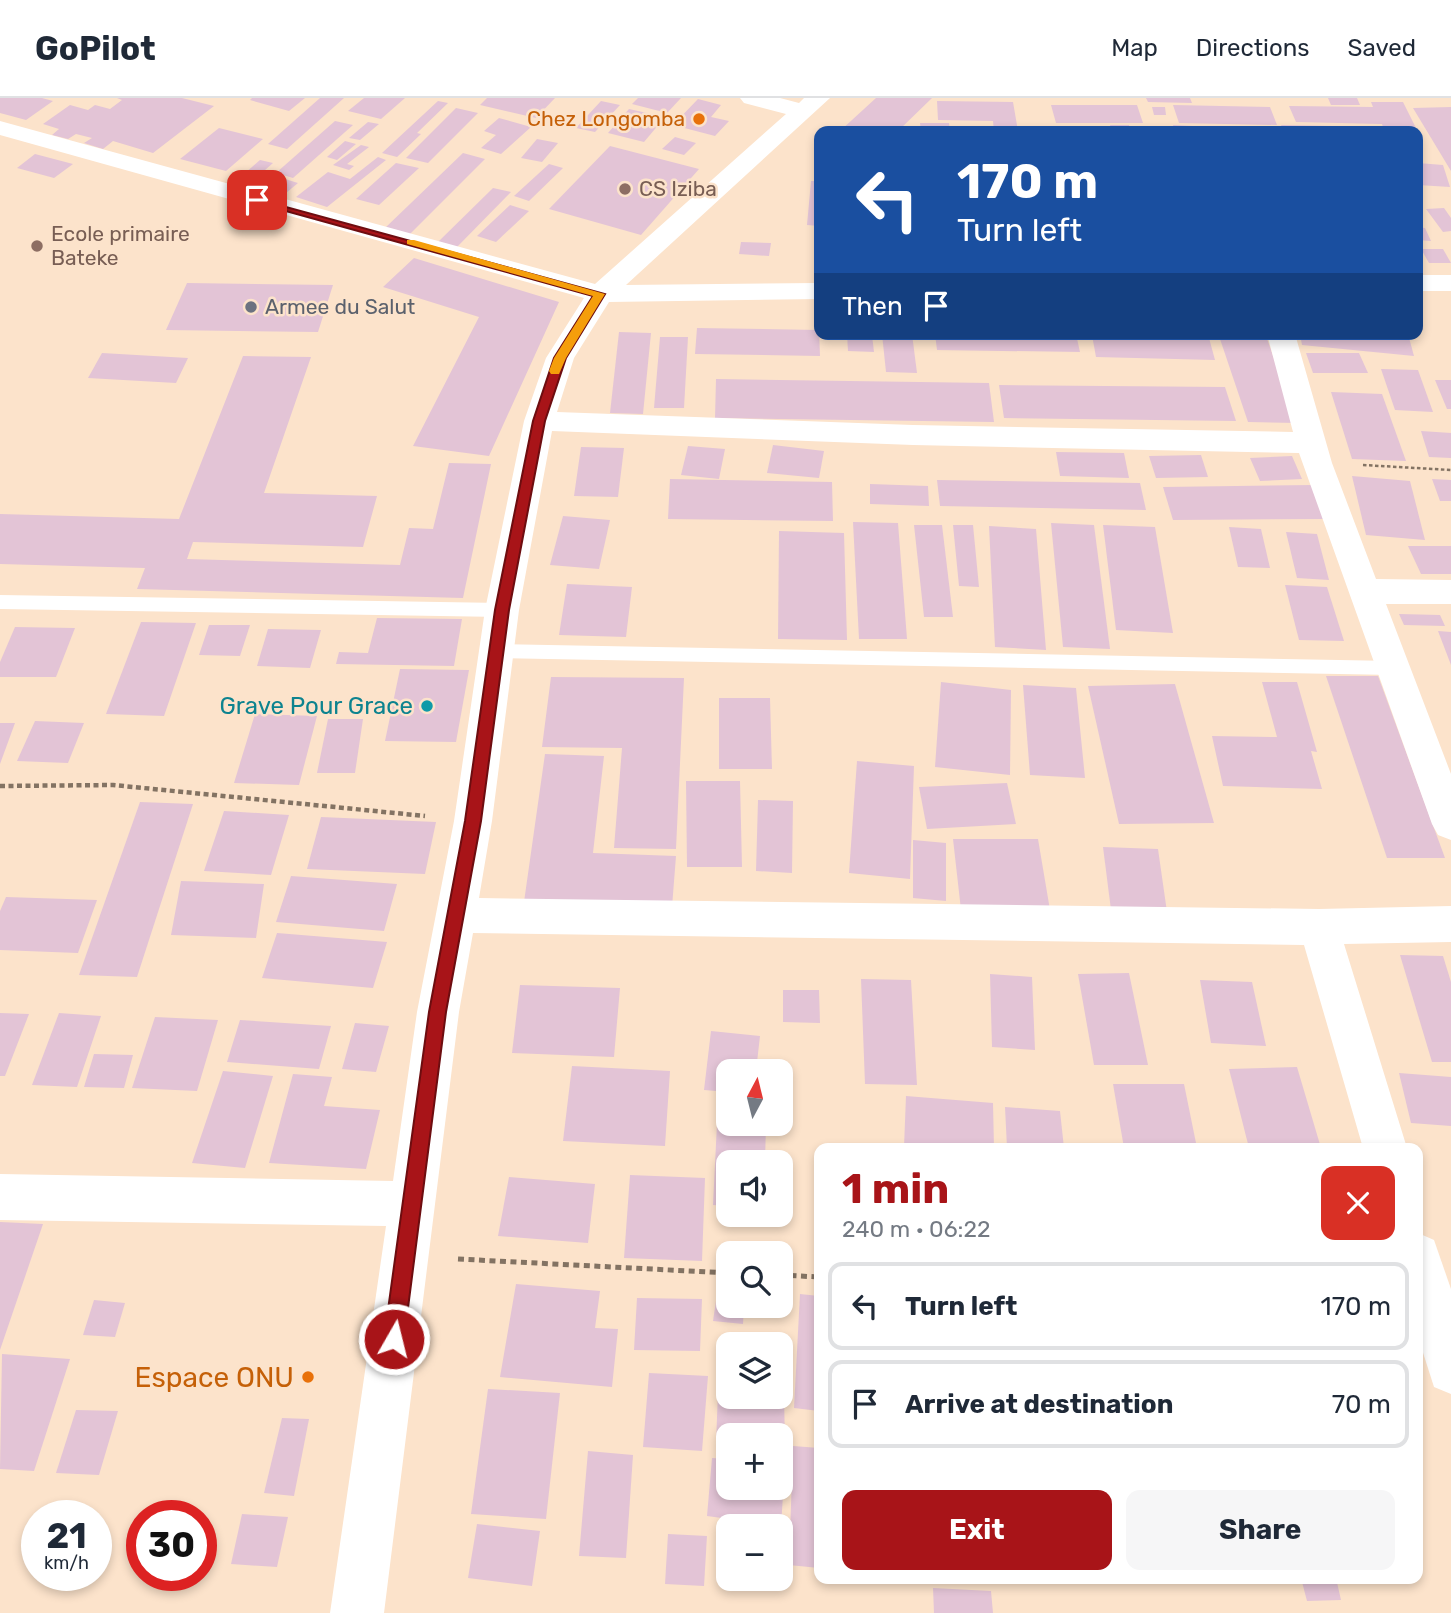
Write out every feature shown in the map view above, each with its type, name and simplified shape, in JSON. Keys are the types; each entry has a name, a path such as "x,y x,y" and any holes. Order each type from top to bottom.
{"street":[{"path":"752,98 811,104"},
{"path":"357,1613 438,1012 473,821 499,630 539,421 560,358 600,294 811,104"},
{"path":"0,128 600,294 814,291"},
{"path":"1423,283 1451,283"},
{"path":"1282,340 1314,453 1451,824"},
{"path":"539,421 1314,453"},
{"path":"1366,591 1451,592"},
{"path":"455,915 1319,927 1451,924"},
{"path":"1319,927 1384,1143"},
{"path":"0,1197 413,1204"},
{"path":"1423,1273 1451,1370"}],"lane":[{"path":"0,602 499,630 1394,668"}],"path":[{"path":"1314,453 1451,470"},
{"path":"0,786 113,786 473,821"},
{"path":"405,1256 716,1272"},
{"path":"793,1276 814,1277"}],"building":[{"path":"0,98 42,98 53,101 26,120 0,113"},
{"path":"117,98 182,98 214,106 153,153 113,141 103,149 84,143 92,138 76,134 68,139 52,135 59,129 43,124 70,105 88,110 95,105 110,109 122,100"},
{"path":"305,98 289,111 250,100"},
{"path":"320,98 344,98 287,149 268,144"},
{"path":"364,98 405,98 381,119 348,111"},
{"path":"487,98 555,98 536,118 480,105"},
{"path":"638,98 681,98 667,113 632,104"},
{"path":"876,98 932,98 903,126 845,126"},
{"path":"1146,98 1190,98 1192,103 1148,102"},
{"path":"1328,98 1357,98 1360,105 1331,105"},
{"name":"Chez Longomba","path":"698,99 721,105 711,117 729,121 715,136 673,125"},
{"path":"438,101 448,103 397,157 382,153"},
{"path":"601,101 620,105 595,132 576,128"},
{"path":"937,101 1013,102 1017,126 994,126 993,121 938,120"},
{"path":"1371,102 1403,102 1415,126 1296,122 1289,106 1373,107"},
{"path":"1051,105 1137,105 1143,123 1056,123"},
{"path":"1173,105 1270,107 1277,125 1179,123"},
{"path":"1152,107 1165,107 1166,115 1154,115"},
{"path":"1451,107 1451,171 1413,108"},
{"path":"456,108 478,113 428,163 406,158"},
{"path":"629,109 665,117 644,142 608,133"},
{"path":"499,118 531,127 501,154 481,148 496,135 484,131"},
{"path":"335,121 353,125 293,178 276,173"},
{"path":"368,122 379,124 360,140 349,138"},
{"path":"920,123 949,123 949,126 920,126"},
{"path":"219,128 263,139 226,171 180,159"},
{"path":"675,137 696,143 684,155 662,149"},
{"path":"537,139 558,143 542,162 521,158"},
{"path":"345,141 356,144 337,160 327,157"},
{"path":"361,145 369,147 347,164 354,166 349,170 333,165"},
{"name":"CS Iziba","path":"610,146 699,169 641,235 549,209"},
{"path":"463,153 485,159 408,236 384,229"},
{"path":"35,154 73,164 54,178 17,168"},
{"path":"378,157 386,160 327,207 296,197 328,172 350,179"},
{"path":"260,160 273,163 256,178 263,180 256,186 236,181"},
{"path":"396,163 419,168 379,205 356,199"},
{"path":"1423,163 1443,165 1450,187 1423,185"},
{"path":"549,164 563,168 529,201 514,196"},
{"path":"285,179 298,183 286,193 273,189"},
{"path":"811,181 814,181 814,226 807,225"},
{"path":"493,188 511,192 457,247 438,242"},
{"path":"510,205 529,211 496,242 477,236"},
{"path":"1444,208 1451,218 1451,231 1443,232 1426,209"},
{"path":"1423,228 1425,228 1431,241 1423,240"},
{"path":"741,242 771,243 769,256 739,254"},
{"path":"1423,249 1443,249 1451,263 1429,263"},
{"path":"414,258 559,302 489,456 413,446 479,317 383,287"},
{"name":"Armee du Salut","path":"187,283 333,285 318,332 166,330"},
{"path":"697,328 814,330 814,340 819,340 820,356 695,354"},
{"path":"619,332 651,333 643,414 610,413"},
{"path":"660,337 688,337 684,408 654,408"},
{"path":"847,340 873,340 874,352 848,351"},
{"path":"883,340 913,340 917,373 886,372"},
{"path":"936,340 1077,340 1080,352 937,350"},
{"path":"1093,340 1210,340 1215,360 1096,357"},
{"path":"1220,340 1267,340 1297,423 1248,422"},
{"path":"1301,340 1410,340 1414,356 1302,345"},
{"path":"102,353 188,358 176,383 88,378"},
{"path":"1306,353 1359,353 1368,373 1313,373"},
{"path":"243,356 311,357 264,493 377,496 363,547 193,542 187,559 400,565 409,528 433,529 449,463 491,464 463,598 137,589 145,568 0,564 0,514 179,519"},
{"path":"1381,369 1418,370 1433,412 1395,410"},
{"path":"716,379 989,383 994,422 715,418"},
{"path":"1435,380 1451,380 1451,409 1447,409"},
{"path":"999,385 1225,387 1236,421 1004,418"},
{"path":"1331,392 1382,394 1406,461 1352,459"},
{"path":"1421,431 1451,433 1451,458 1429,457"},
{"path":"773,445 824,451 819,478 767,473"},
{"path":"688,446 725,449 719,479 681,475"},
{"path":"581,447 624,448 618,497 574,496"},
{"path":"1056,452 1124,453 1129,478 1060,476"},
{"path":"1201,455 1208,477 1156,478 1149,456"},
{"path":"1292,456 1302,479 1260,481 1250,458"},
{"path":"1352,476 1410,481 1425,540 1366,535"},
{"path":"670,479 832,482 833,521 668,519"},
{"path":"1432,479 1451,480 1451,501 1440,501"},
{"path":"937,480 1140,483 1146,510 940,506"},
{"path":"870,484 928,486 929,506 870,504"},
{"path":"1314,485 1328,519 1173,520 1163,487"},
{"path":"563,516 610,520 599,569 550,565"},
{"path":"853,522 898,523 907,639 859,639"},
{"path":"1051,523 1094,525 1110,649 1063,647"},
{"path":"914,525 942,525 953,617 924,617"},
{"path":"953,525 973,525 979,587 959,586"},
{"path":"1103,525 1155,527 1173,633 1116,630"},
{"path":"989,526 1036,529 1046,650 995,647"},
{"path":"1229,527 1261,529 1270,568 1238,567"},
{"path":"779,531 844,533 847,640 778,639"},
{"path":"1286,532 1317,534 1329,580 1297,578"},
{"path":"1408,546 1451,546 1451,574 1421,574"},
{"path":"567,584 632,587 626,637 559,635"},
{"path":"1285,585 1327,587 1344,641 1299,640"},
{"path":"1399,614 1440,615 1445,626 1404,625"},
{"path":"377,618 462,619 454,666 336,664 339,652 368,653"},
{"path":"141,622 196,623 164,716 106,714"},
{"path":"209,625 250,625 240,656 199,655"},
{"path":"15,627 75,628 56,677 0,677 0,662"},
{"path":"268,629 321,630 310,668 257,666"},
{"path":"1438,631 1451,632 1451,665"},
{"name":"Grave Pour Grace","path":"400,669 469,670 456,742 385,741"},
{"path":"1326,676 1378,676 1445,858 1387,858"},
{"path":"551,677 684,678 676,849 614,848 622,748 542,747"},
{"path":"941,682 1011,690 1010,775 935,767"},
{"path":"1262,682 1297,682 1317,752 1311,751 1322,789 1223,786 1212,736 1277,737"},
{"path":"1175,684 1214,823 1119,824 1088,686"},
{"path":"1023,685 1076,688 1085,778 1030,775"},
{"path":"719,698 770,698 772,769 719,769"},
{"path":"255,714 317,716 299,785 234,783"},
{"path":"328,719 363,719 355,773 317,773"},
{"path":"35,721 84,723 68,763 17,761"},
{"path":"0,723 15,723 0,764"},
{"path":"545,754 604,756 593,853 676,856 672,907 524,902"},
{"path":"857,761 914,766 910,879 849,873"},
{"path":"686,781 740,781 742,867 687,867"},
{"path":"1007,783 1016,824 927,829 919,787"},
{"path":"758,800 793,801 792,873 756,871"},
{"path":"140,802 193,804 137,977 79,975"},
{"path":"224,811 289,815 271,875 204,871"},
{"path":"321,817 436,822 425,874 307,869"},
{"path":"953,839 1038,839 1050,910 961,910"},
{"path":"913,840 946,843 946,901 913,898"},
{"path":"1103,847 1158,849 1167,912 1111,910"},
{"path":"291,876 397,884 384,931 276,922"},
{"path":"181,881 264,884 256,938 171,935"},
{"path":"6,897 97,900 78,953 0,950 0,911"},
{"path":"277,933 387,942 373,988 262,978"},
{"path":"1400,955 1443,956 1451,982 1451,1062 1432,1062"},
{"path":"1129,973 1148,1065 1094,1065 1078,974"},
{"path":"990,974 1032,977 1035,1050 992,1047"},
{"path":"861,979 911,980 917,1085 865,1084"},
{"path":"1200,980 1252,982 1266,1046 1211,1043"},
{"path":"520,985 620,988 614,1057 512,1053"},
{"path":"783,990 819,990 820,1023 783,1022"},
{"path":"0,1013 29,1014 5,1076 0,1076"},
{"path":"59,1013 101,1016 77,1087 32,1085"},
{"path":"155,1017 218,1020 197,1091 132,1088"},
{"path":"240,1020 331,1026 319,1069 227,1062"},
{"path":"355,1023 389,1026 376,1072 342,1069"},
{"path":"711,1031 760,1036 757,1059 716,1059 716,1091 704,1090"},
{"path":"94,1054 133,1055 124,1088 84,1087"},
{"path":"572,1066 670,1071 665,1146 563,1141"},
{"path":"1297,1067 1320,1143 1248,1143 1229,1069"},
{"path":"223,1071 273,1076 245,1168 192,1163"},
{"path":"1399,1073 1451,1077 1451,1126 1411,1123"},
{"path":"293,1074 332,1077 324,1106 380,1110 366,1169 269,1163"},
{"path":"1113,1084 1184,1084 1196,1143 1123,1143"},
{"path":"906,1096 993,1103 994,1143 904,1143"},
{"path":"1005,1107 1060,1111 1063,1143 1007,1143"},
{"path":"716,1136 766,1136 765,1150 716,1150 716,1205 713,1205"},
{"path":"630,1175 705,1178 702,1261 624,1258"},
{"path":"509,1177 595,1184 588,1243 498,1236"},
{"path":"0,1222 43,1224 0,1350"},
{"path":"516,1284 600,1291 595,1328 618,1329 612,1387 500,1377"},
{"path":"800,1294 814,1295 814,1410 794,1408"},
{"path":"637,1298 702,1299 700,1351 634,1350"},
{"path":"94,1300 125,1303 115,1337 83,1335"},
{"path":"716,1301 716,1318 743,1318 743,1324 713,1321"},
{"path":"2,1354 70,1359 34,1471 0,1469"},
{"path":"649,1373 708,1376 702,1451 643,1447"},
{"path":"488,1389 560,1393 546,1519 471,1514"},
{"path":"717,1409 784,1409 785,1423 717,1423"},
{"path":"76,1410 118,1411 99,1475 56,1473"},
{"path":"282,1418 309,1419 294,1496 264,1493"},
{"path":"793,1446 814,1448 814,1568 793,1565 793,1514 791,1514"},
{"path":"588,1451 633,1455 626,1558 579,1556"},
{"path":"712,1458 716,1458 716,1500 783,1500 782,1514 707,1516"},
{"path":"242,1514 288,1517 277,1567 231,1564"},
{"path":"477,1524 540,1531 532,1586 468,1578"},
{"path":"668,1534 707,1536 704,1586 665,1584"},
{"path":"1303,1584 1337,1584 1341,1600 1307,1601"},
{"path":"933,1588 991,1591 993,1613 934,1613"}],"slow traffic":[{"path":"410,242 600,294 560,358 555,371"}],"place":[{"name":"Chez Longomba","path":"699,119"},
{"name":"CS Iziba","path":"625,189"},
{"name":"Ecole primaire Bateke","path":"37,246"},
{"name":"Armee du Salut","path":"251,307"},
{"name":"Grave Pour Grace","path":"427,706"},
{"name":"Espace ONU","path":"308,1377"}],"route":[{"path":"257,200 600,294 560,358 539,421 502,610 473,821 438,1012 394,1339"}]}
